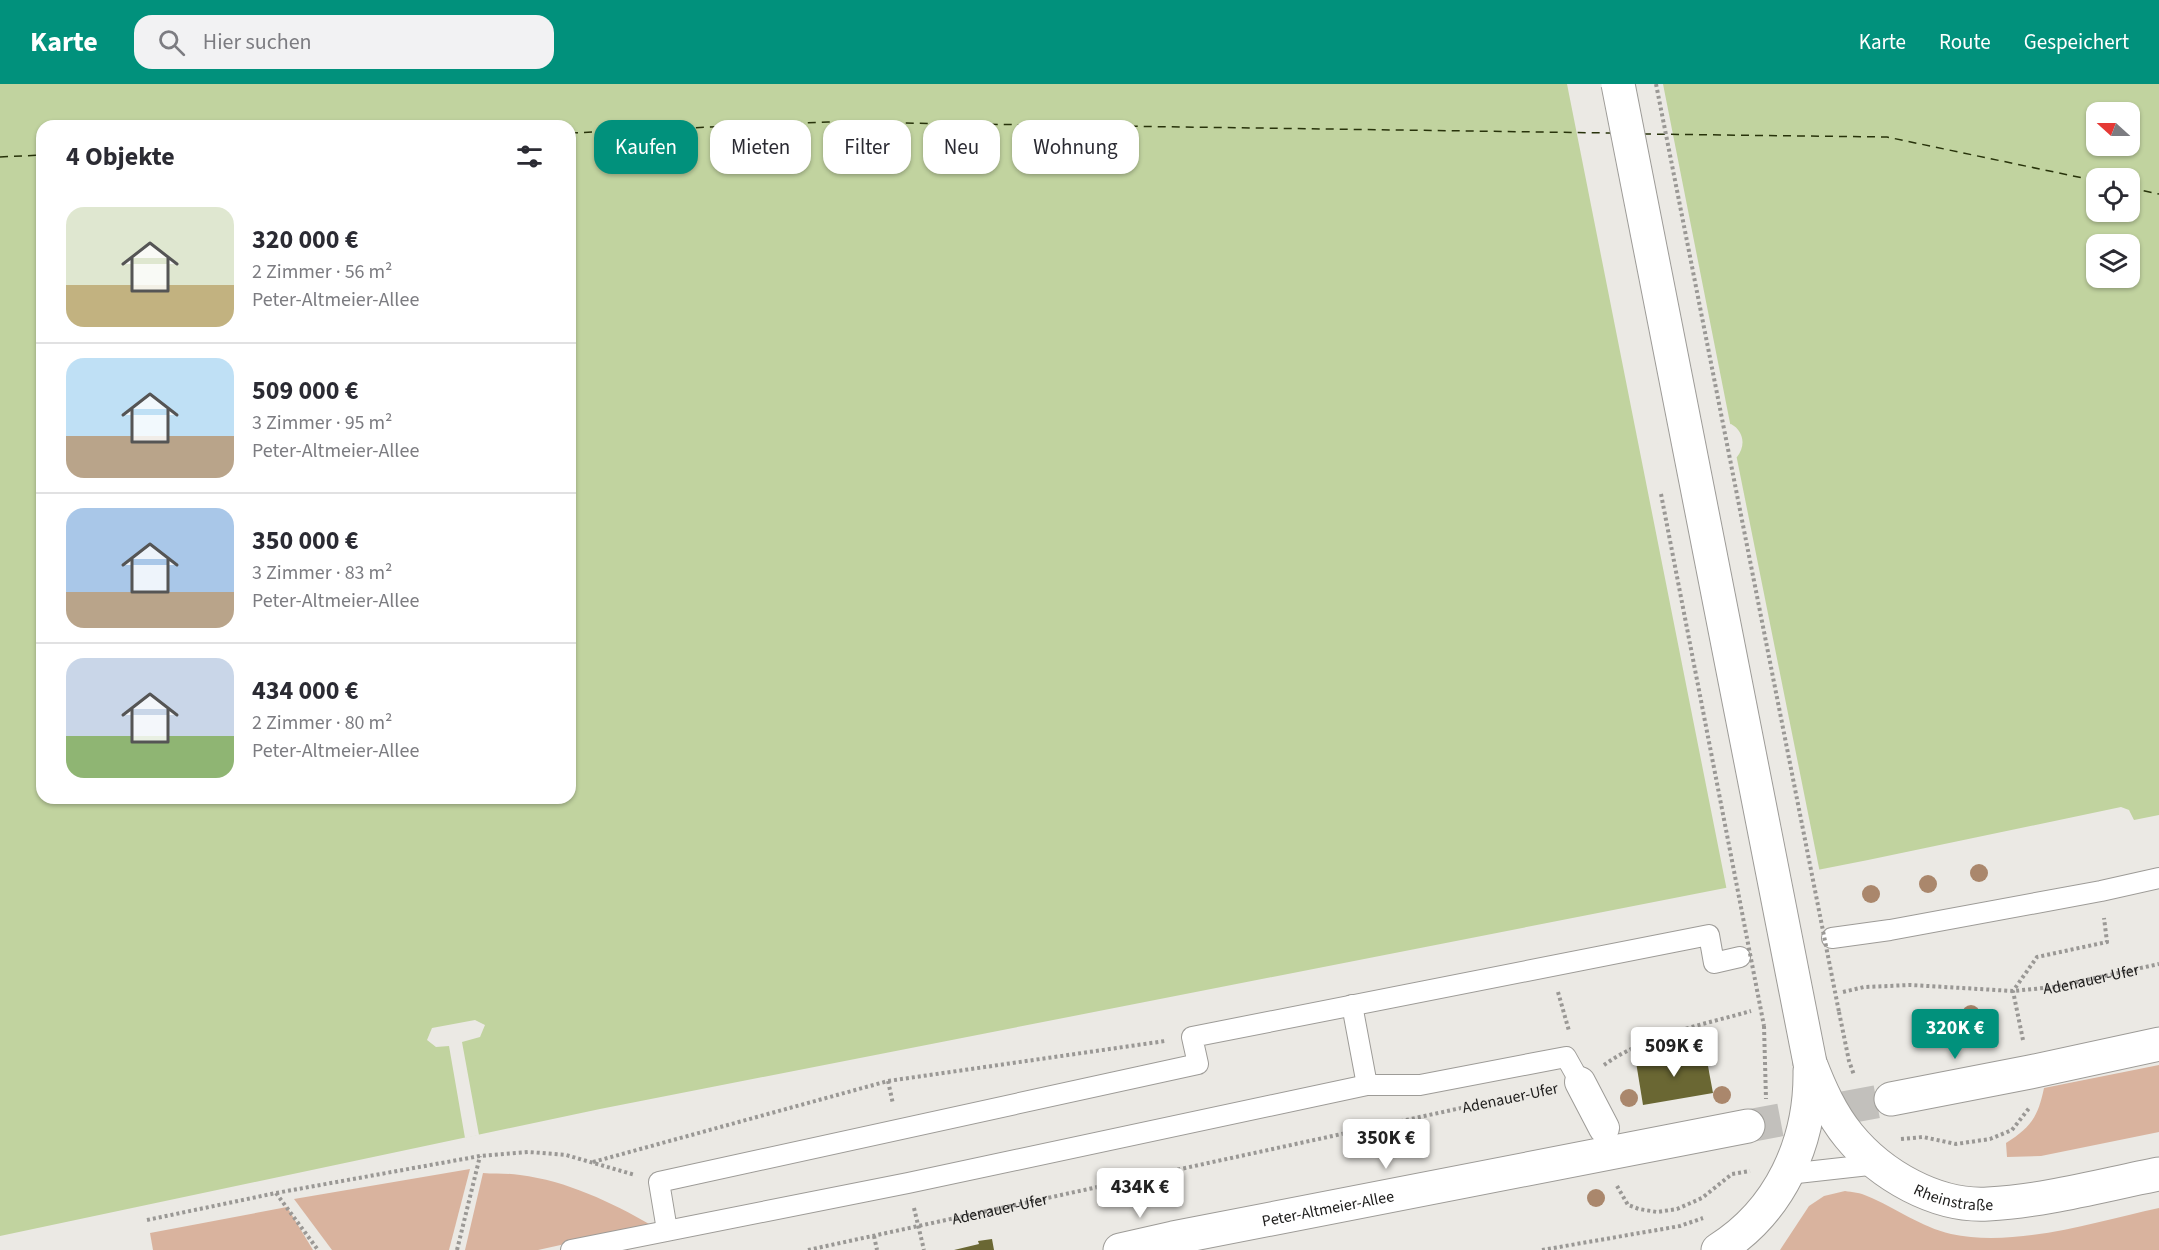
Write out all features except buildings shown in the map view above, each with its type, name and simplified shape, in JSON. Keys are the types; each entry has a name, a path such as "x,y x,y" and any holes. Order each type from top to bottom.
{"main road":[{"path":"1618,84 1810,1064 1807,1119 1801,1143 1788,1174 1773,1200 1753,1223 1718,1250"},
{"path":"1891,1099 2027,1059 2159,1044"},
{"name":"Rheinstraße","path":"1810,1064 1820,1090 1833,1114 1849,1136 1888,1152 1913,1186 1932,1195 1952,1201 1986,1204 2035,1198 2159,1174"},
{"name":"Peter-Altmeier-Allee","path":"1120,1250 1757,1117"}],"street":[{"name":"Adenauer-Ufer","path":"1580,1082 1604,1128"}],"lane":[{"path":"1832,938 1890,930 2159,878"},
{"path":"667,1230 659,1182 1198,1064 1192,1037 1709,935 1714,963 1740,957"},
{"path":"1352,1005 1367,1085"},
{"path":"571,1250 908,1183 1367,1085 1420,1085 1566,1058 1580,1082"},
{"path":"1788,1174 1888,1152"}],"path":[{"path":"1656,84 1839,1012 1849,1061 1857,1082"},
{"path":"1661,491 1764,1026 1757,1117"},
{"path":"2027,1059 2013,991 2037,957 2107,942 2101,891"},
{"name":"Adenauer-Ufer","path":"1843,992 1864,987 1911,985 2013,991 2054,987 2159,964"},
{"path":"1551,966 1569,1033"},
{"name":"Adenauer-Ufer","path":"1580,1082 1620,1053 1664,1036 1751,1011"},
{"path":"593,1162 888,1081 1192,1037"},
{"name":"Adenauer-Ufer","path":"808,1250 1475,1105"},
{"path":"1888,1152 1923,1137 1956,1144 1990,1139 2012,1130 2026,1114"},
{"path":"147,1220 276,1193 480,1156 529,1152 566,1155 659,1182"},
{"path":"457,1250 480,1156"},
{"path":"1746,1180 1755,1164"},
{"path":"1628,1205 1657,1212 1677,1209 1702,1198 1732,1174 1751,1171"},
{"path":"276,1193 318,1250"},
{"path":"1542,1250 1680,1226 1704,1217"},
{"path":"918,1227 924,1250"},
{"path":"874,1236 877,1250"}],"shaded area":[{"path":"0,84 2159,84 2159,815 2134,820 2129,810 2121,807 1868,860 600,1109 0,1236","holes":["1731,424 1739,431 1742,439 1742,448 1737,457 1653,475 1647,468 1645,447 1649,442"]},
{"path":"2159,1065 2159,1132 2041,1156 2007,1157 2006,1143 2022,1132 2032,1120 2039,1107 2044,1088"},
{"path":"470,1169 449,1250 332,1250 294,1199"},
{"path":"483,1173 515,1174 572,1187 620,1208 651,1225 538,1250 465,1250"},
{"path":"1845,1191 1865,1195 1940,1231 1976,1237 2028,1236 2159,1208 2159,1250 1780,1250 1809,1206 1824,1196"},
{"path":"287,1207 313,1250 153,1250 150,1233"}],"pier":[{"path":"1567,84 1663,84 1731,428 1650,445 1647,462 1652,470 1657,472 1736,454 1820,873 1727,891"},
{"path":"475,1020 485,1025 480,1037 462,1042 479,1135 465,1138 449,1046 436,1047 427,1040 432,1028"}],"ferry route":[{"path":"576,133 828,122 1612,133"},
{"path":"1643,134 1887,137 2086,179"},
{"path":"0,157 36,155"},
{"path":"2140,190 2159,194"}],"tunnel":[{"path":"1748,1126 1891,1099"}]}
